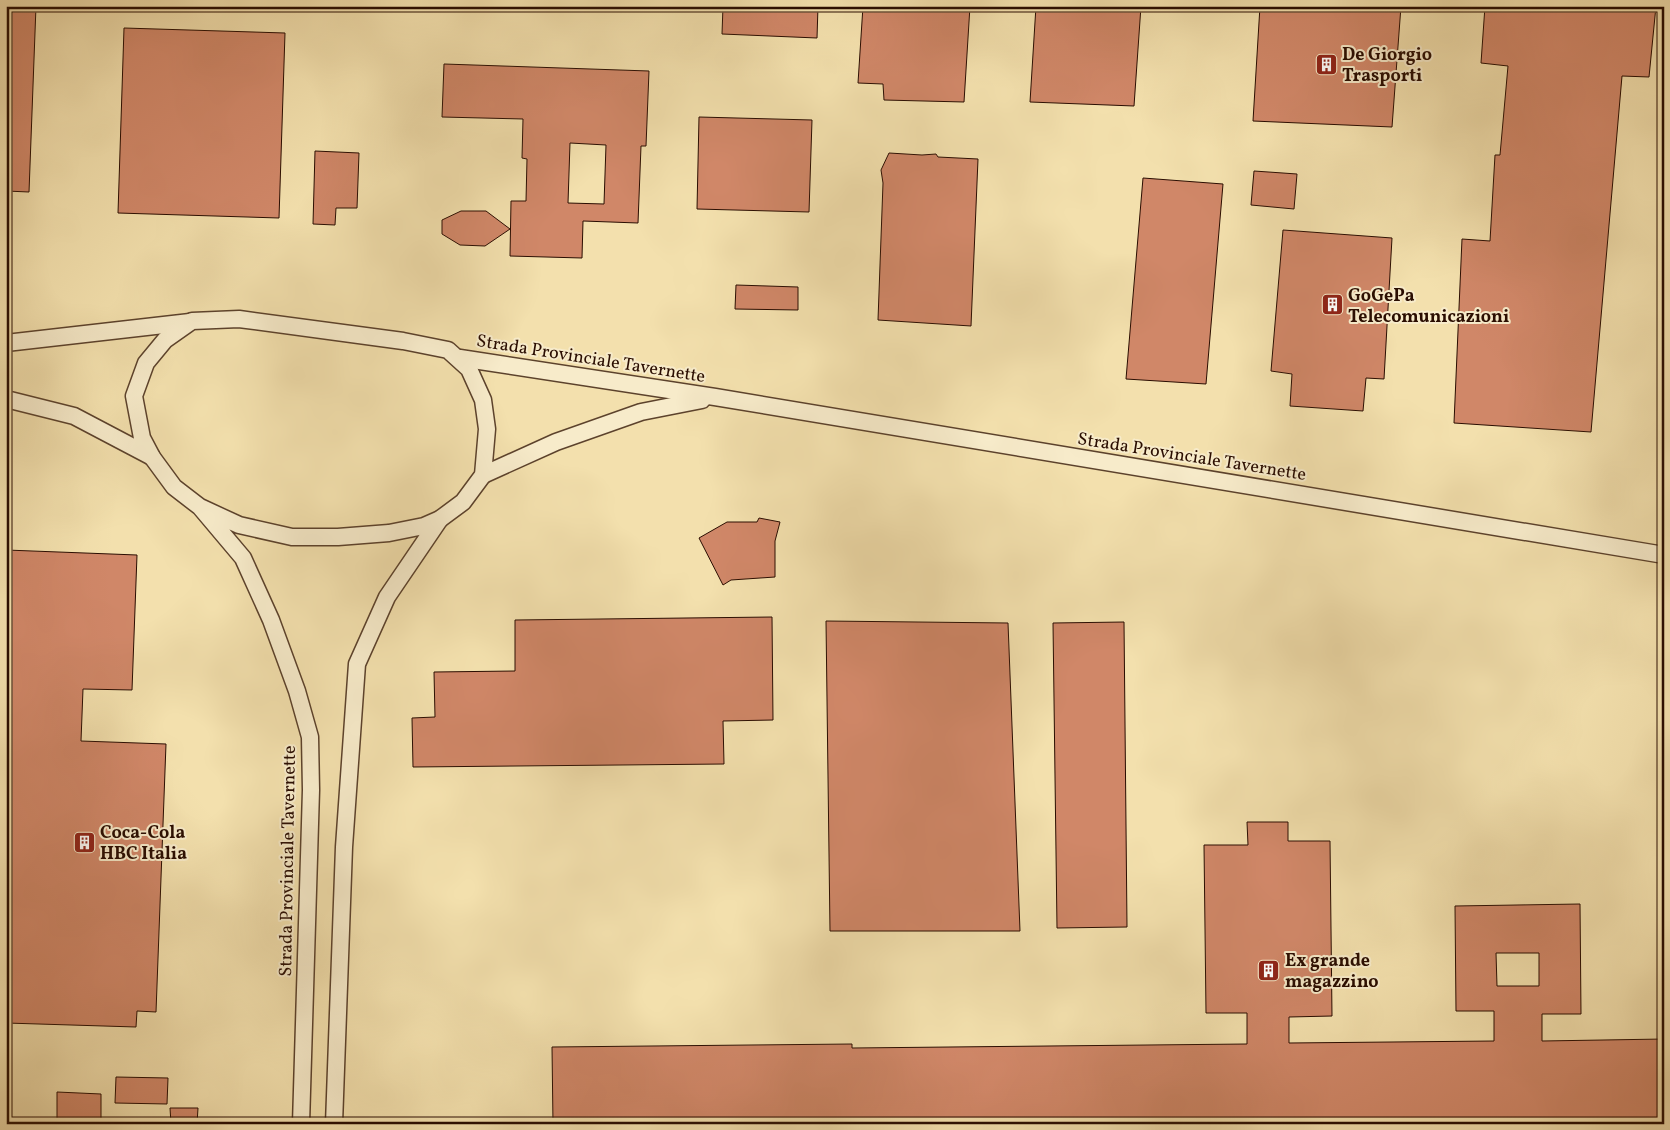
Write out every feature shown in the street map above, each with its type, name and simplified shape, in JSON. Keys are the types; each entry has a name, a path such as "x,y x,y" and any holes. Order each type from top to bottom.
{"street":[{"name":"Strada Provinciale Tavernette","path":"192,321 240,319 403,341 448,350 460,358 715,397 1664,555"},
{"path":"6,343 192,321"},
{"path":"192,321 165,340 146,363 134,396 142,438 152,457 174,487 200,508 240,526 292,537 389,534 424,526 440,519 463,502 483,474 487,443 483,400 470,369 460,358"},
{"name":"Strada Provinciale Tavernette","path":"483,474 556,442 641,412 715,397"},
{"path":"6,399 74,416 152,457"},
{"name":"Strada Provinciale Tavernette","path":"200,508 243,558 274,629 297,691 310,737 311,790 300,1124"},
{"path":"334,1124 344,847 357,664 387,597 440,519"}],"building":[{"path":"6,6 36,6 29,192 6,191"},
{"path":"723,6 818,6 817,38 722,34"},
{"path":"863,6 970,6 964,102 884,100 883,84 858,83"},
{"path":"1036,6 1141,6 1134,106 1030,102"},
{"name":"De Giorgio Trasporti","path":"1260,6 1401,6 1392,127 1253,121"},
{"path":"1485,6 1656,6 1649,77 1622,76 1591,432 1454,423 1462,239 1490,241 1495,155 1500,155 1508,66 1481,63"},
{"path":"124,28 285,33 279,218 118,213"},
{"path":"444,64 649,71 646,146 641,146 638,223 583,221 582,258 510,256 511,201 526,201 527,159 522,158 523,119 442,117","holes":["570,143 606,145 604,204 568,203"]},
{"path":"699,117 812,120 809,212 697,209"},
{"path":"315,151 359,153 357,208 336,208 335,225 313,224"},
{"path":"889,153 936,154 938,157 978,159 971,326 878,320 883,183 881,170"},
{"path":"1254,171 1297,174 1294,209 1251,205"},
{"path":"1143,178 1223,184 1206,384 1126,379"},
{"path":"461,211 486,211 510,229 485,246 460,245 442,234 442,220"},
{"name":"GoGePa Telecomunicazioni","path":"1283,230 1392,238 1384,379 1366,378 1363,411 1290,406 1292,374 1271,371"},
{"path":"736,285 798,287 798,310 735,309"},
{"path":"759,518 780,522 775,541 775,577 731,580 723,585 699,538 727,522 757,522"},
{"name":"Coca-Cola HBC Italia","path":"6,550 137,555 132,690 83,689 81,741 166,744 156,1012 137,1011 136,1027 6,1023"},
{"path":"772,617 773,720 723,721 724,764 413,767 412,718 435,717 434,672 515,671 515,620"},
{"path":"826,621 1008,623 1020,931 830,931"},
{"path":"1124,622 1127,927 1057,928 1053,623"},
{"name":"Ex grande magazzino","path":"1247,822 1288,822 1288,841 1330,841 1332,1016 1289,1017 1289,1043 1494,1041 1494,1011 1456,1011 1455,906 1580,904 1581,1014 1542,1014 1542,1041 1664,1039 1664,1124 553,1124 552,1047 852,1044 852,1048 1247,1044 1247,1013 1206,1013 1204,845 1248,845","holes":["1496,953 1539,953 1539,986 1497,986"]},
{"path":"116,1077 168,1078 167,1104 115,1103"},
{"path":"57,1092 101,1094 101,1124 57,1124"},
{"path":"170,1108 198,1108 197,1124 171,1124"}],"place":[{"name":"De Giorgio Trasporti","path":"1326,64"},
{"name":"GoGePa Telecomunicazioni","path":"1332,305"},
{"name":"Coca-Cola HBC Italia","path":"84,842"},
{"name":"Ex grande magazzino","path":"1269,970"}]}
